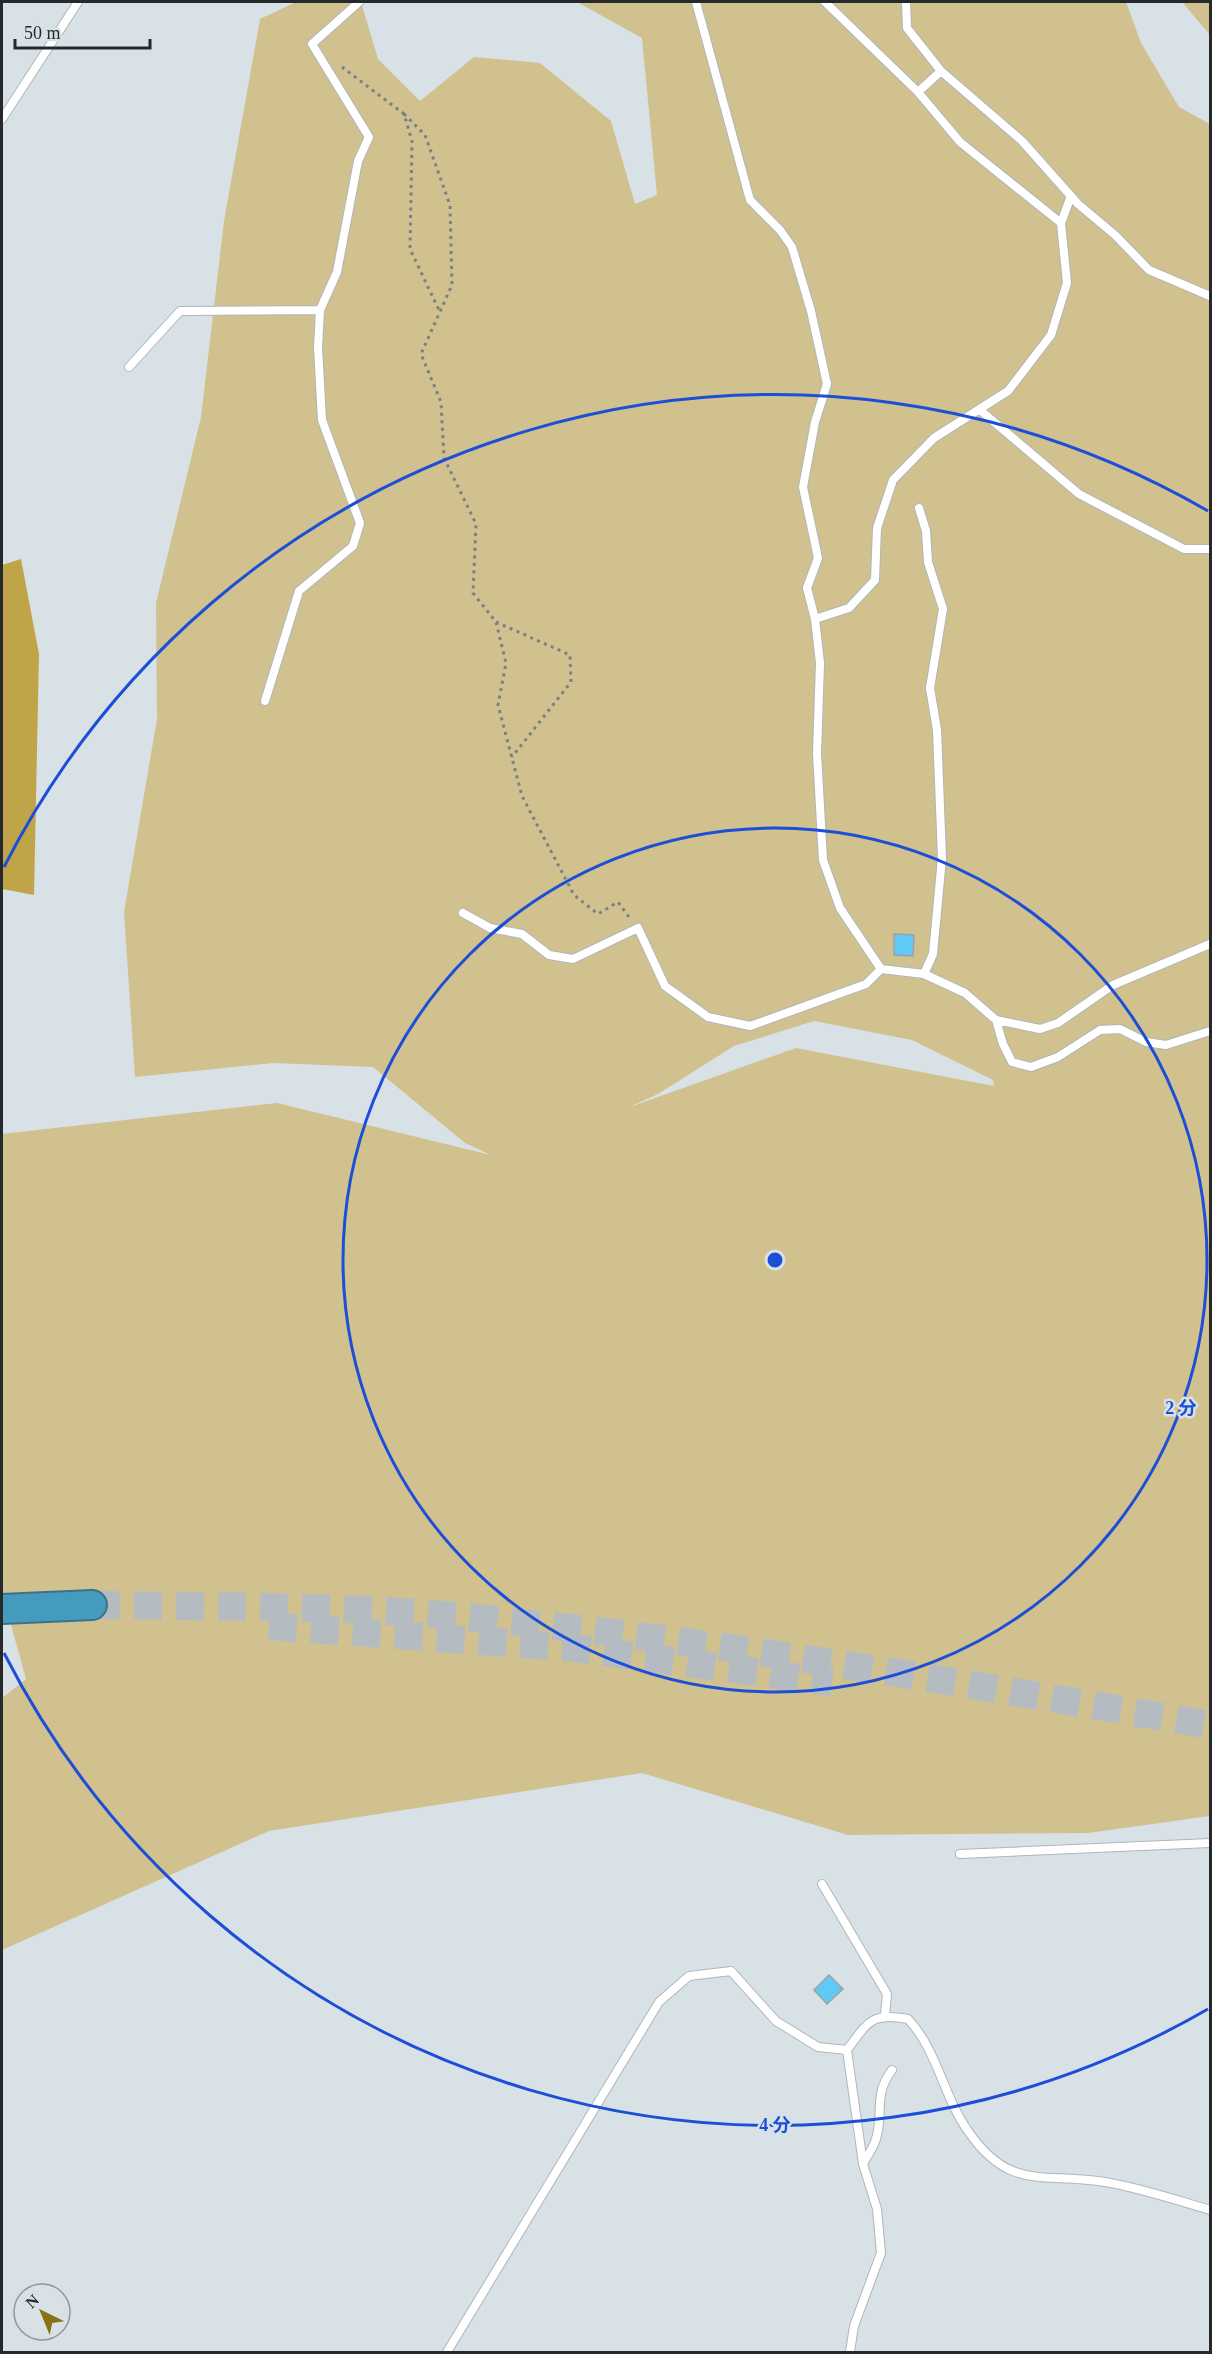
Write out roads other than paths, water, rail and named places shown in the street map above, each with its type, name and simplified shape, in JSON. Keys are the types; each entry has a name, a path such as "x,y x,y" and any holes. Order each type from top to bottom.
{"highway":[{"path":"2,1610 92,1614 2,1624"}],"lane":[{"path":"2,119 78,2"},
{"path":"265,701 299,591 353,546 360,523 322,420 318,347 320,310 337,272 356,172 369,137 312,45 358,2"},
{"path":"696,2 750,200 780,230 792,247 811,312 827,384 815,422 804,487 818,558 807,588 815,619 820,663 817,753 823,860 840,908 881,969 924,974 965,993 996,1020 1040,1029 1058,1023 1113,984 1210,944"},
{"path":"825,2 918,92 960,142 1061,224"},
{"path":"906,2 907,28 941,71 1022,141 1071,196 1149,270 1210,296"},
{"path":"918,92 941,71"},
{"path":"815,619 849,609 875,580 877,528 892,480 934,438 1008,391 1051,335 1067,283 1061,224 1071,196"},
{"path":"129,367 180,311 320,310"},
{"path":"980,410 1079,494 1184,549 1210,549"},
{"path":"919,508 926,531 928,562 944,609 930,688 937,730 942,858 933,954 924,974"},
{"path":"463,913 490,928 522,934 549,955 573,959 638,928 665,986 708,1017 750,1026 866,984 881,969"},
{"path":"996,1020 1003,1044 1012,1062 1031,1067 1058,1057 1100,1030 1120,1029 1146,1042 1166,1045 1210,1031"},
{"path":"960,1854 1210,1843"},
{"path":"822,1884 886,1994 885,2015"},
{"path":"447,2352 659,2001 689,1976 731,1971 776,2020 818,2047 847,2050"},
{"path":"850,2352 854,2326 881,2253 877,2209 863,2164 847,2050 866,2025 885,2015 908,2019 919,2031 967,2130 1002,2168 1018,2175 1103,2182 1210,2210"},
{"path":"863,2164 877,2138 879,2096 885,2079 892,2070"}],"tunnel":[{"path":"92,1605 340,1609 488,1619 760,1652 1210,1725"},
{"path":"269,1626 567,1647 832,1682"}]}
